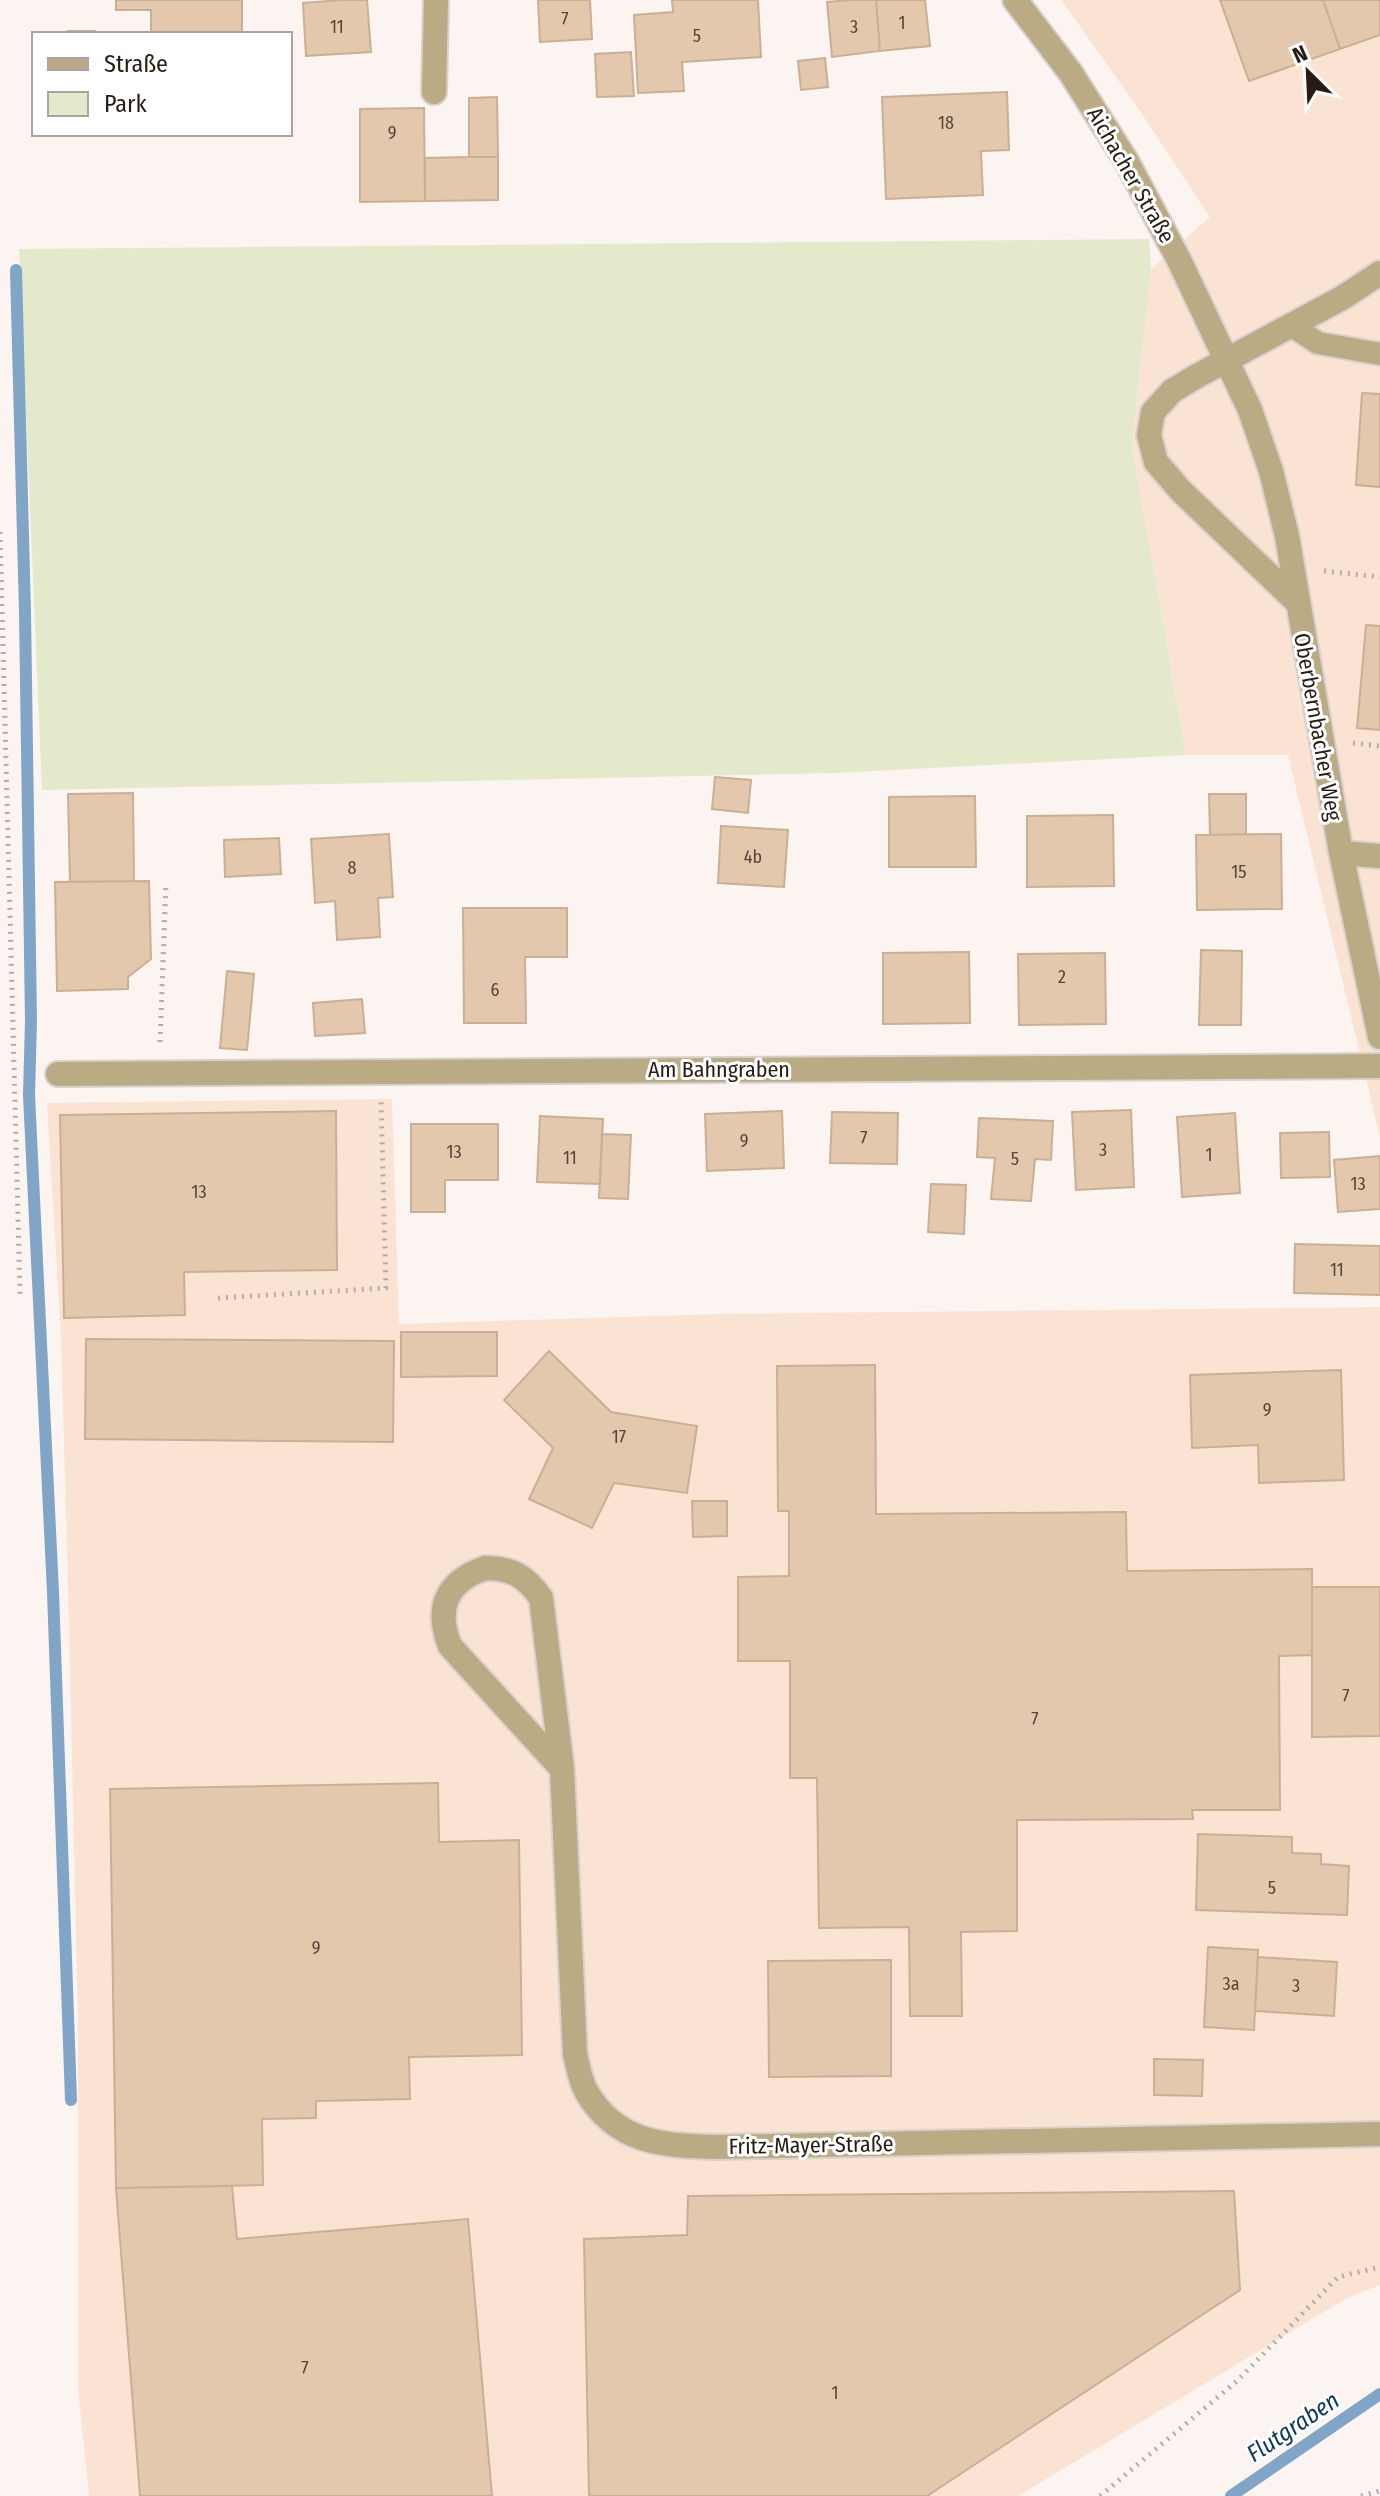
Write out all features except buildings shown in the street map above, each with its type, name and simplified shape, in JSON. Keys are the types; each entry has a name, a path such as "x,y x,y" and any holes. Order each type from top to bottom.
{"street":[{"path":"434,92 436,0"},
{"name":"Aichacher Straße","path":"1015,0 1070,72 1127,162 1228,361"},
{"name":"Oberbernbacher Weg","path":"1296,601 1181,491 1156,462 1149,435 1153,412 1172,391 1292,326 1380,273"},
{"name":"Oberbernbacher Weg","path":"1228,361 1250,410 1271,471 1287,536 1341,853 1380,1037"},
{"path":"1341,853 1380,856"},
{"name":"Am Bahngraben","path":"58,1074 1380,1066"},
{"name":"Fritz-Mayer-Straße","path":"562,1769 450,1646 444,1631 444,1606 456,1584 469,1574 485,1568 502,1568 518,1574 531,1584 541,1598 562,1769 575,2054 586,2090 609,2121 636,2137 670,2146 719,2147 1380,2134"}],"lane":[{"path":"1292,326 1318,343 1380,354"}],"path":[{"path":"0,532 20,1294"},
{"path":"1292,568 1380,577"},
{"path":"158,1073 166,883"},
{"path":"218,1298 386,1288 380,1071"},
{"path":"1100,2496 1237,2381 1338,2277 1380,2267"},
{"path":"1361,2496 1380,2491"}],"shaded area":[{"path":"1061,0 1380,0 1380,1137 1288,755 1186,755 1132,447 1151,269 1210,217"},
{"path":"392,1099 399,1324 721,1314 1380,1307 1380,2285 1347,2298 1018,2496 89,2496 78,2388 78,2018 68,1584 61,1335 47,1103"}],"green space":[{"path":"1149,239 1151,269 1132,447 1186,755 835,773 42,790 19,249"}],"waterway":[{"path":"16,270 25,612 31,1021 29,1095 53,1592 71,2100"},
{"name":"Flutgraben","path":"1231,2496 1380,2394"}]}
